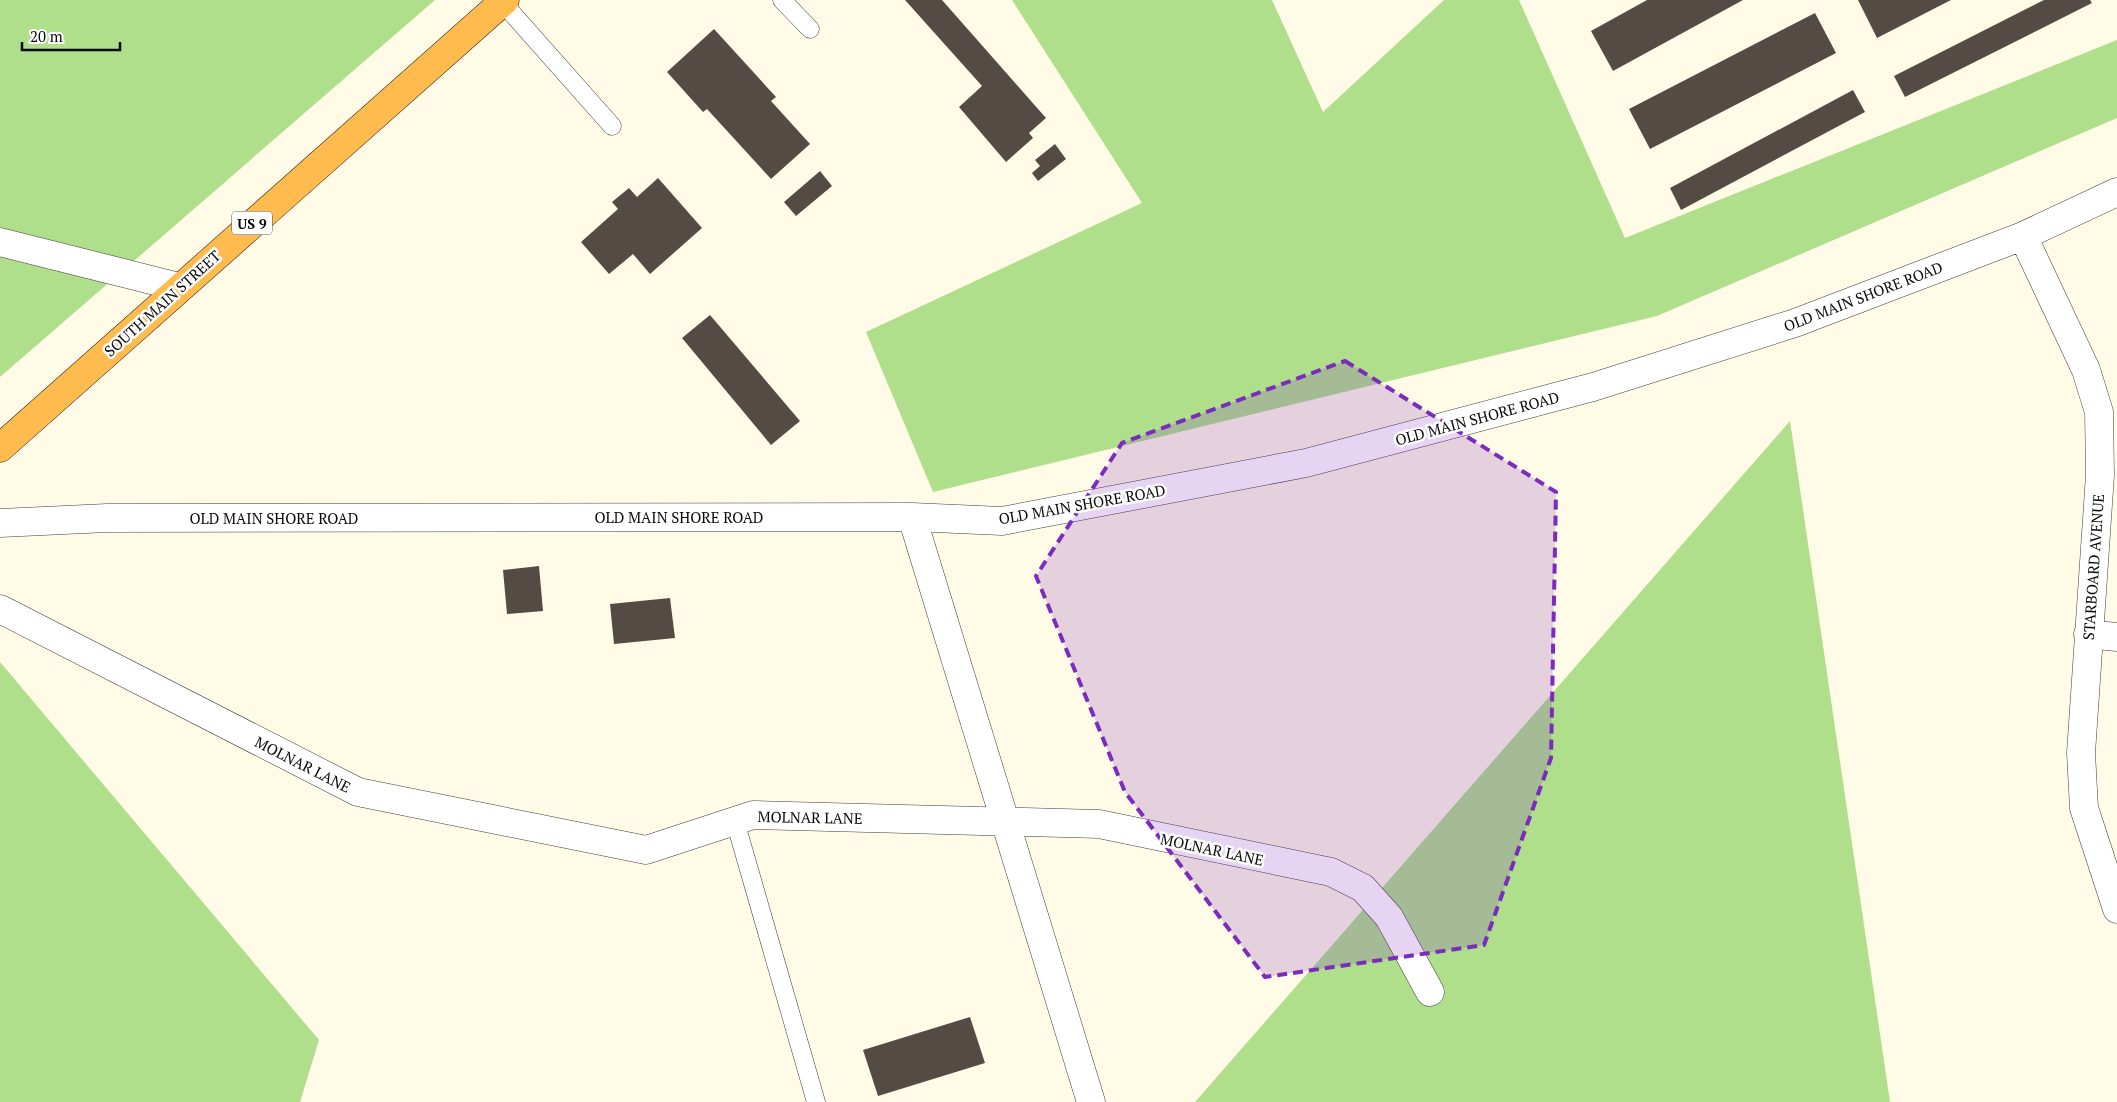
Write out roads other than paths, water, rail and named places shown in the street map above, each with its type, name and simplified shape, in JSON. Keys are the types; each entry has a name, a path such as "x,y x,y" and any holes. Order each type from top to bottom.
{"highway":[{"name":"SOUTH MAIN STREET","path":"0,448 179,287 504,1"}],"street":[{"name":"OLD MAIN SHORE ROAD","path":"0,523 107,518 912,517 1002,521 1306,463 1593,387 1767,332 2023,236 2117,192"},
{"name":"STARBOARD AVENUE","path":"2023,236 2086,370 2099,412 2100,475 2081,753 2084,808 2117,909"},
{"path":"0,242 179,287"},
{"path":"912,517 1091,1102"},
{"name":"MOLNAR LANE","path":"0,608 358,792 646,850 753,815 1006,824 1099,824 1331,872 1363,888 1389,917 1430,992"},
{"path":"2088,634 2117,637"}],"lane":[{"path":"782,0 810,29"},
{"path":"504,1 612,126"},
{"path":"735,821 816,1102"}]}
